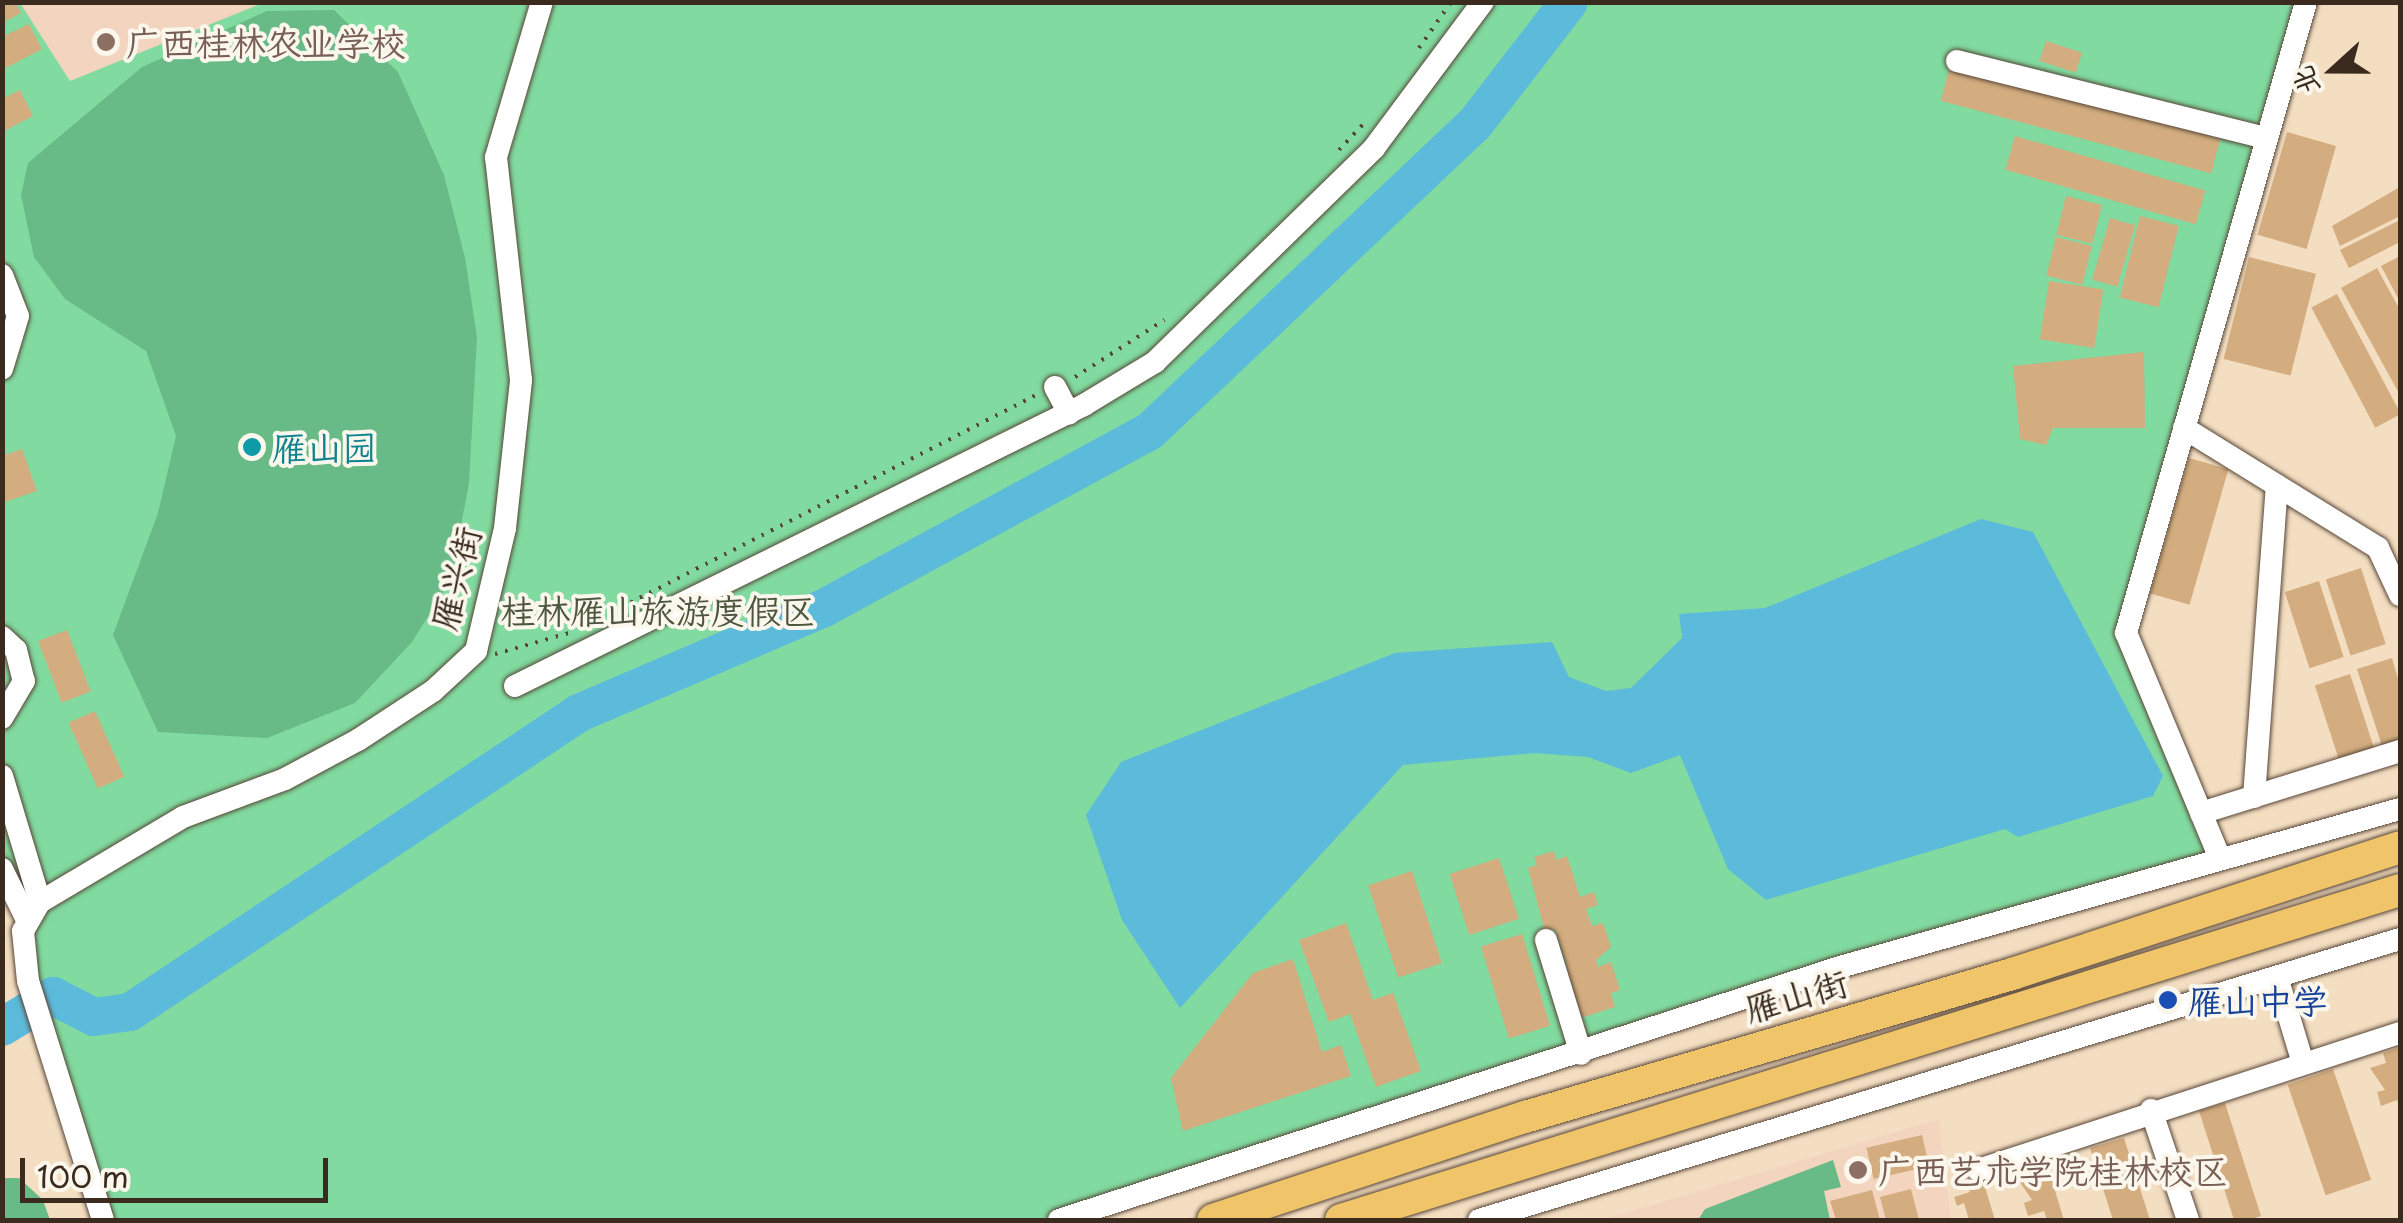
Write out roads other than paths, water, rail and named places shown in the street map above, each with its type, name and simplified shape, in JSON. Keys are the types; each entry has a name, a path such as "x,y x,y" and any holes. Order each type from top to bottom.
{"highway":[{"name":"雁山街","path":"1214,1220 1525,1116 2012,974 2400,847"},
{"path":"1341,1220 2400,890"}],"street":[{"name":"雁兴街","path":"34,911 183,817 285,778 358,740 433,691 476,650 505,528 521,380 496,157 542,2"},
{"path":"515,686 1070,413 1154,362 1374,148 1483,2"},
{"path":"2219,856 2126,633 2306,2"},
{"path":"1957,61 2266,138"},
{"path":"2,275 18,316 2,370"},
{"path":"1055,387 1070,413"},
{"path":"2184,428 2378,548 2400,594"},
{"path":"2254,796 2277,486"},
{"path":"2,637 16,650 24,681 2,718"},
{"path":"2201,813 2400,751"},
{"path":"2,776 34,911 20,947 103,1220"},
{"path":"1060,1220 1840,968 2219,856 2400,809"},
{"path":"2,869 34,911"},
{"path":"1478,1220 2400,939"},
{"path":"1546,940 1581,1054"},
{"path":"2277,977 2302,1060"},
{"path":"1978,1170 2302,1060 2400,1032"},
{"path":"2151,1110 2188,1220"}],"water":[{"path":"1981,519 2033,532 2163,776 2153,796 2018,837 2005,829 1766,900 1728,869 1680,755 1631,773 1588,757 1535,753 1403,765 1180,1008 1122,920 1086,815 1121,762 1395,653 1552,642 1569,677 1606,691 1631,688 1682,638 1679,614 1765,608"}],"waterway":[{"path":"2,1027 53,996 94,1017 130,1012 579,713 824,608 1150,431 1474,125 1569,2"}],"place":[{"name":"广西桂林农业学校","path":"106,42"},
{"name":"雁山园","path":"252,447"},
{"name":"雁山中学","path":"2168,1000"},
{"name":"广西艺术学院桂林校区","path":"1858,1170"}],"park label":[{"name":"桂林雁山旅游度假区","path":"658,610"}]}
